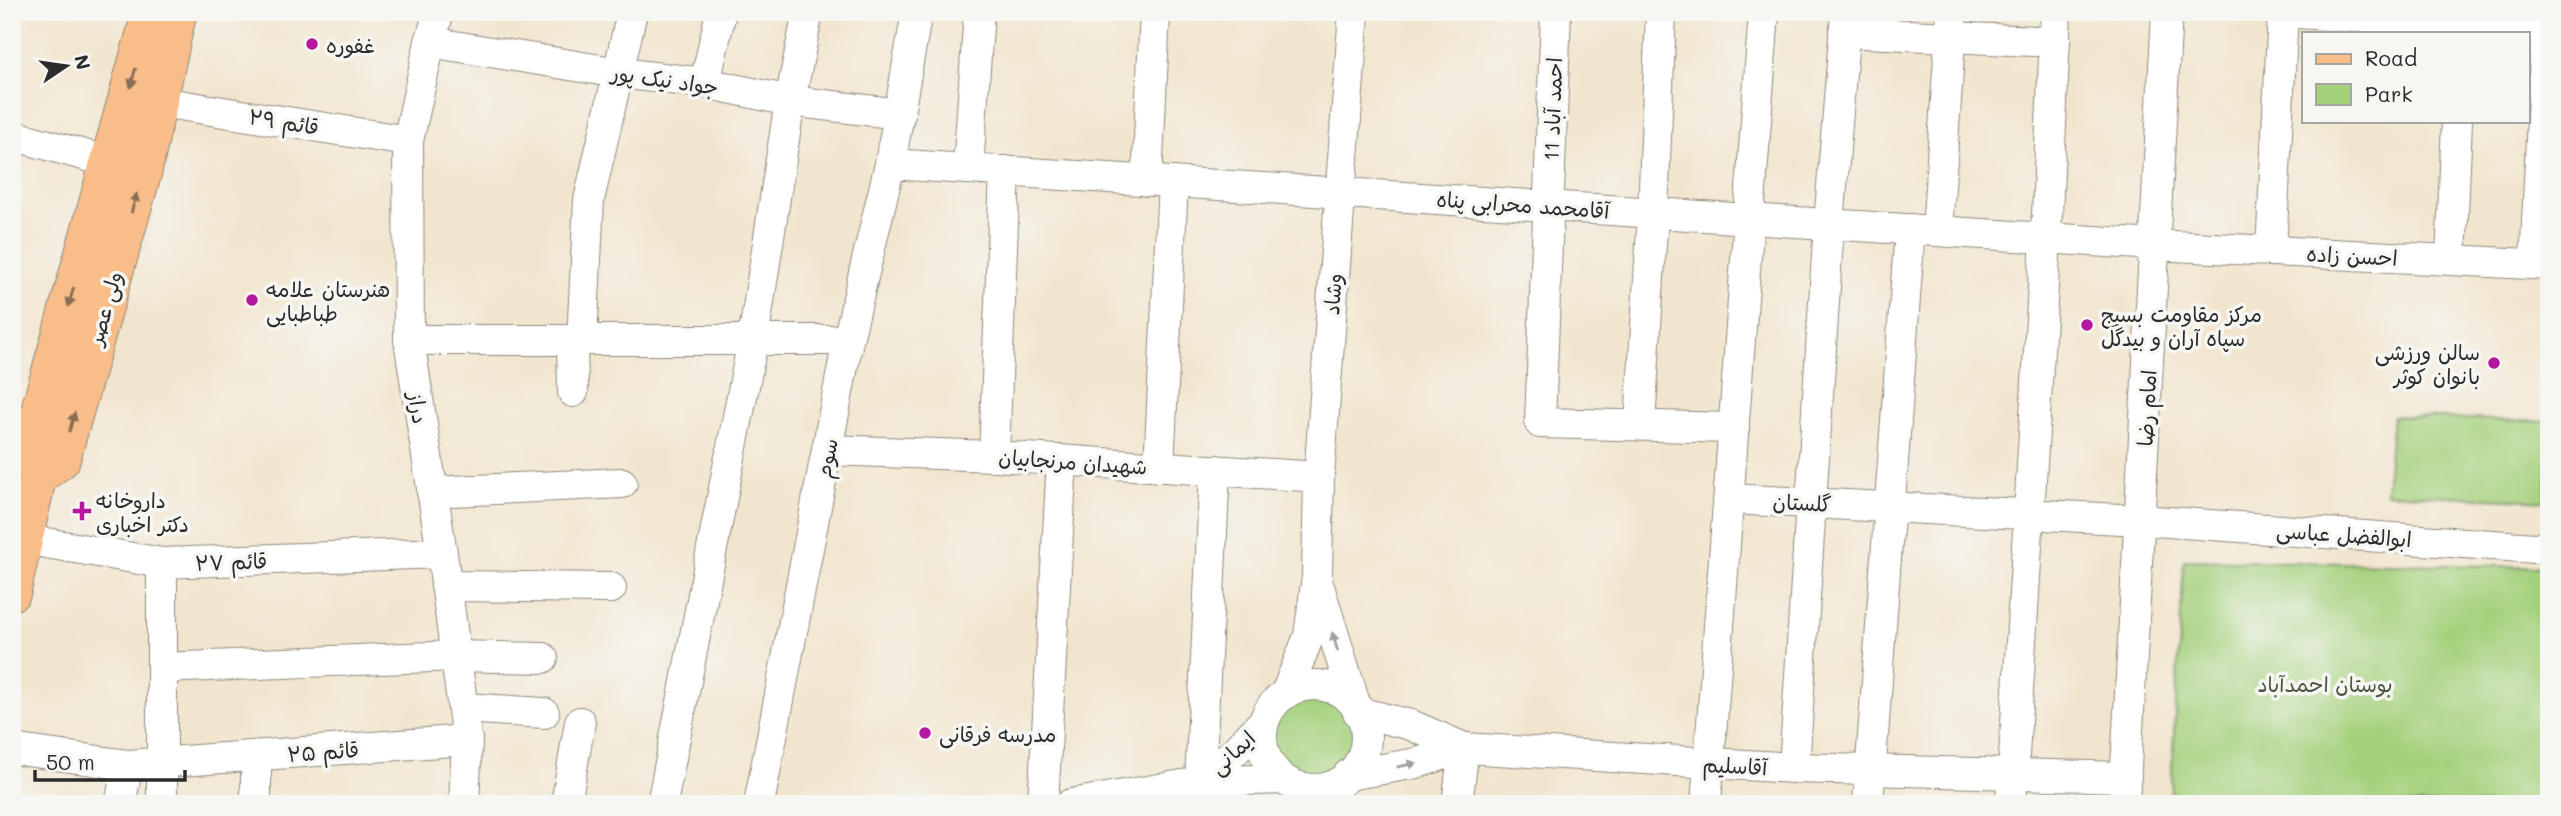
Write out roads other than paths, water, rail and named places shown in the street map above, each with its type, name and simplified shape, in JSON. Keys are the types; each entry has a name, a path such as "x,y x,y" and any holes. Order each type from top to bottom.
{"main road":[{"path":"12,592 38,476 31,441 151,12"},
{"name":"ولی عصر","path":"38,476 61,460 143,172 178,12"}],"street":[{"name":"دراز","path":"439,12 429,42 408,141 409,340 467,740 464,804"},
{"path":"573,392 589,200 632,12"},
{"path":"705,83 721,12"},
{"path":"662,804 753,340 790,101 808,12"},
{"name":"سوم","path":"759,804 848,341 890,164 917,12"},
{"path":"968,169 979,12"},
{"path":"1155,12 1160,181 1159,467"},
{"name":"وشاد","path":"1317,576 1319,477 1354,12"},
{"name":"احمد آباد 11","path":"1556,12 1540,423 1640,424"},
{"path":"1661,12 1653,213 1640,424 1734,428"},
{"path":"1706,804 1764,12"},
{"path":"2011,804 2046,238 2056,12"},
{"name":"امام رضا","path":"2125,790 2167,12"},
{"path":"2272,251 2283,12 2461,23 2546,21 2542,265"},
{"path":"1794,768 1829,224 1845,22 1951,25 2055,42"},
{"path":"1868,804 1890,507 1951,25"},
{"name":"جواد نیک پور","path":"429,42 618,73 705,83 790,101 900,114"},
{"name":"قائم ۲۹","path":"160,102 408,141"},
{"path":"2451,260 2457,122"},
{"path":"12,135 108,162"},
{"name":"آقامحمد محرابی پناه","path":"890,164 2155,244"},
{"path":"994,456 1005,171"},
{"name":"احسن زاده","path":"2155,244 2542,265"},
{"path":"409,340 848,341"},
{"name":"شهیدان مرنجابیان","path":"828,450 994,456 1319,477"},
{"path":"1044,804 1062,460"},
{"path":"1200,782 1215,470"},
{"path":"432,492 622,483"},
{"name":"گلستان","path":"1729,499 2140,520"},
{"name":"ابوالفضل عباسی","path":"2140,520 2549,549"},
{"name":"قائم ۲۷","path":"23,539 162,564 442,553"},
{"path":"162,564 162,804"},
{"path":"1286,693 1309,636 1317,576"},
{"path":"1317,576 1357,710 1366,739 1362,755 1348,775 1327,788 1290,789 1271,767 1264,752 1262,737 1264,721 1276,701 1298,687 1315,685 1331,688 1345,696 1357,710 1411,725 1464,748 1457,804"},
{"path":"446,586 611,588"},
{"path":"162,668 456,656 544,658"},
{"path":"463,708 544,713"},
{"name":"ایمانی","path":"1070,804 1159,797 1200,782 1264,721"},
{"path":"566,804 580,722"},
{"name":"قائم ۲۵","path":"12,750 128,765 467,740"},
{"name":"آقاسلیم","path":"1348,775 1417,763 1464,748 1794,768 2013,774 2125,790"},
{"path":"256,756 256,804"},
{"path":"120,804 128,765"},
{"name":"ایمانی","path":"1200,782 1290,789"}],"place":[{"name":"غفوره","path":"312,44"},
{"name":"هنرستان علامه طباطبایی","path":"252,300"},
{"name":"مرکز مقاومت بسیج سپاه آران و بیدگل","path":"2087,325"},
{"name":"سالن ورزشی بانوان کوثر","path":"2494,363"},
{"name":"داروخانه دکتر اخباری","path":"82,511"},
{"name":"مدرسه فرقانی","path":"925,733"}],"park label":[{"name":"بوستان احمدآباد","path":"2325,683"}]}
